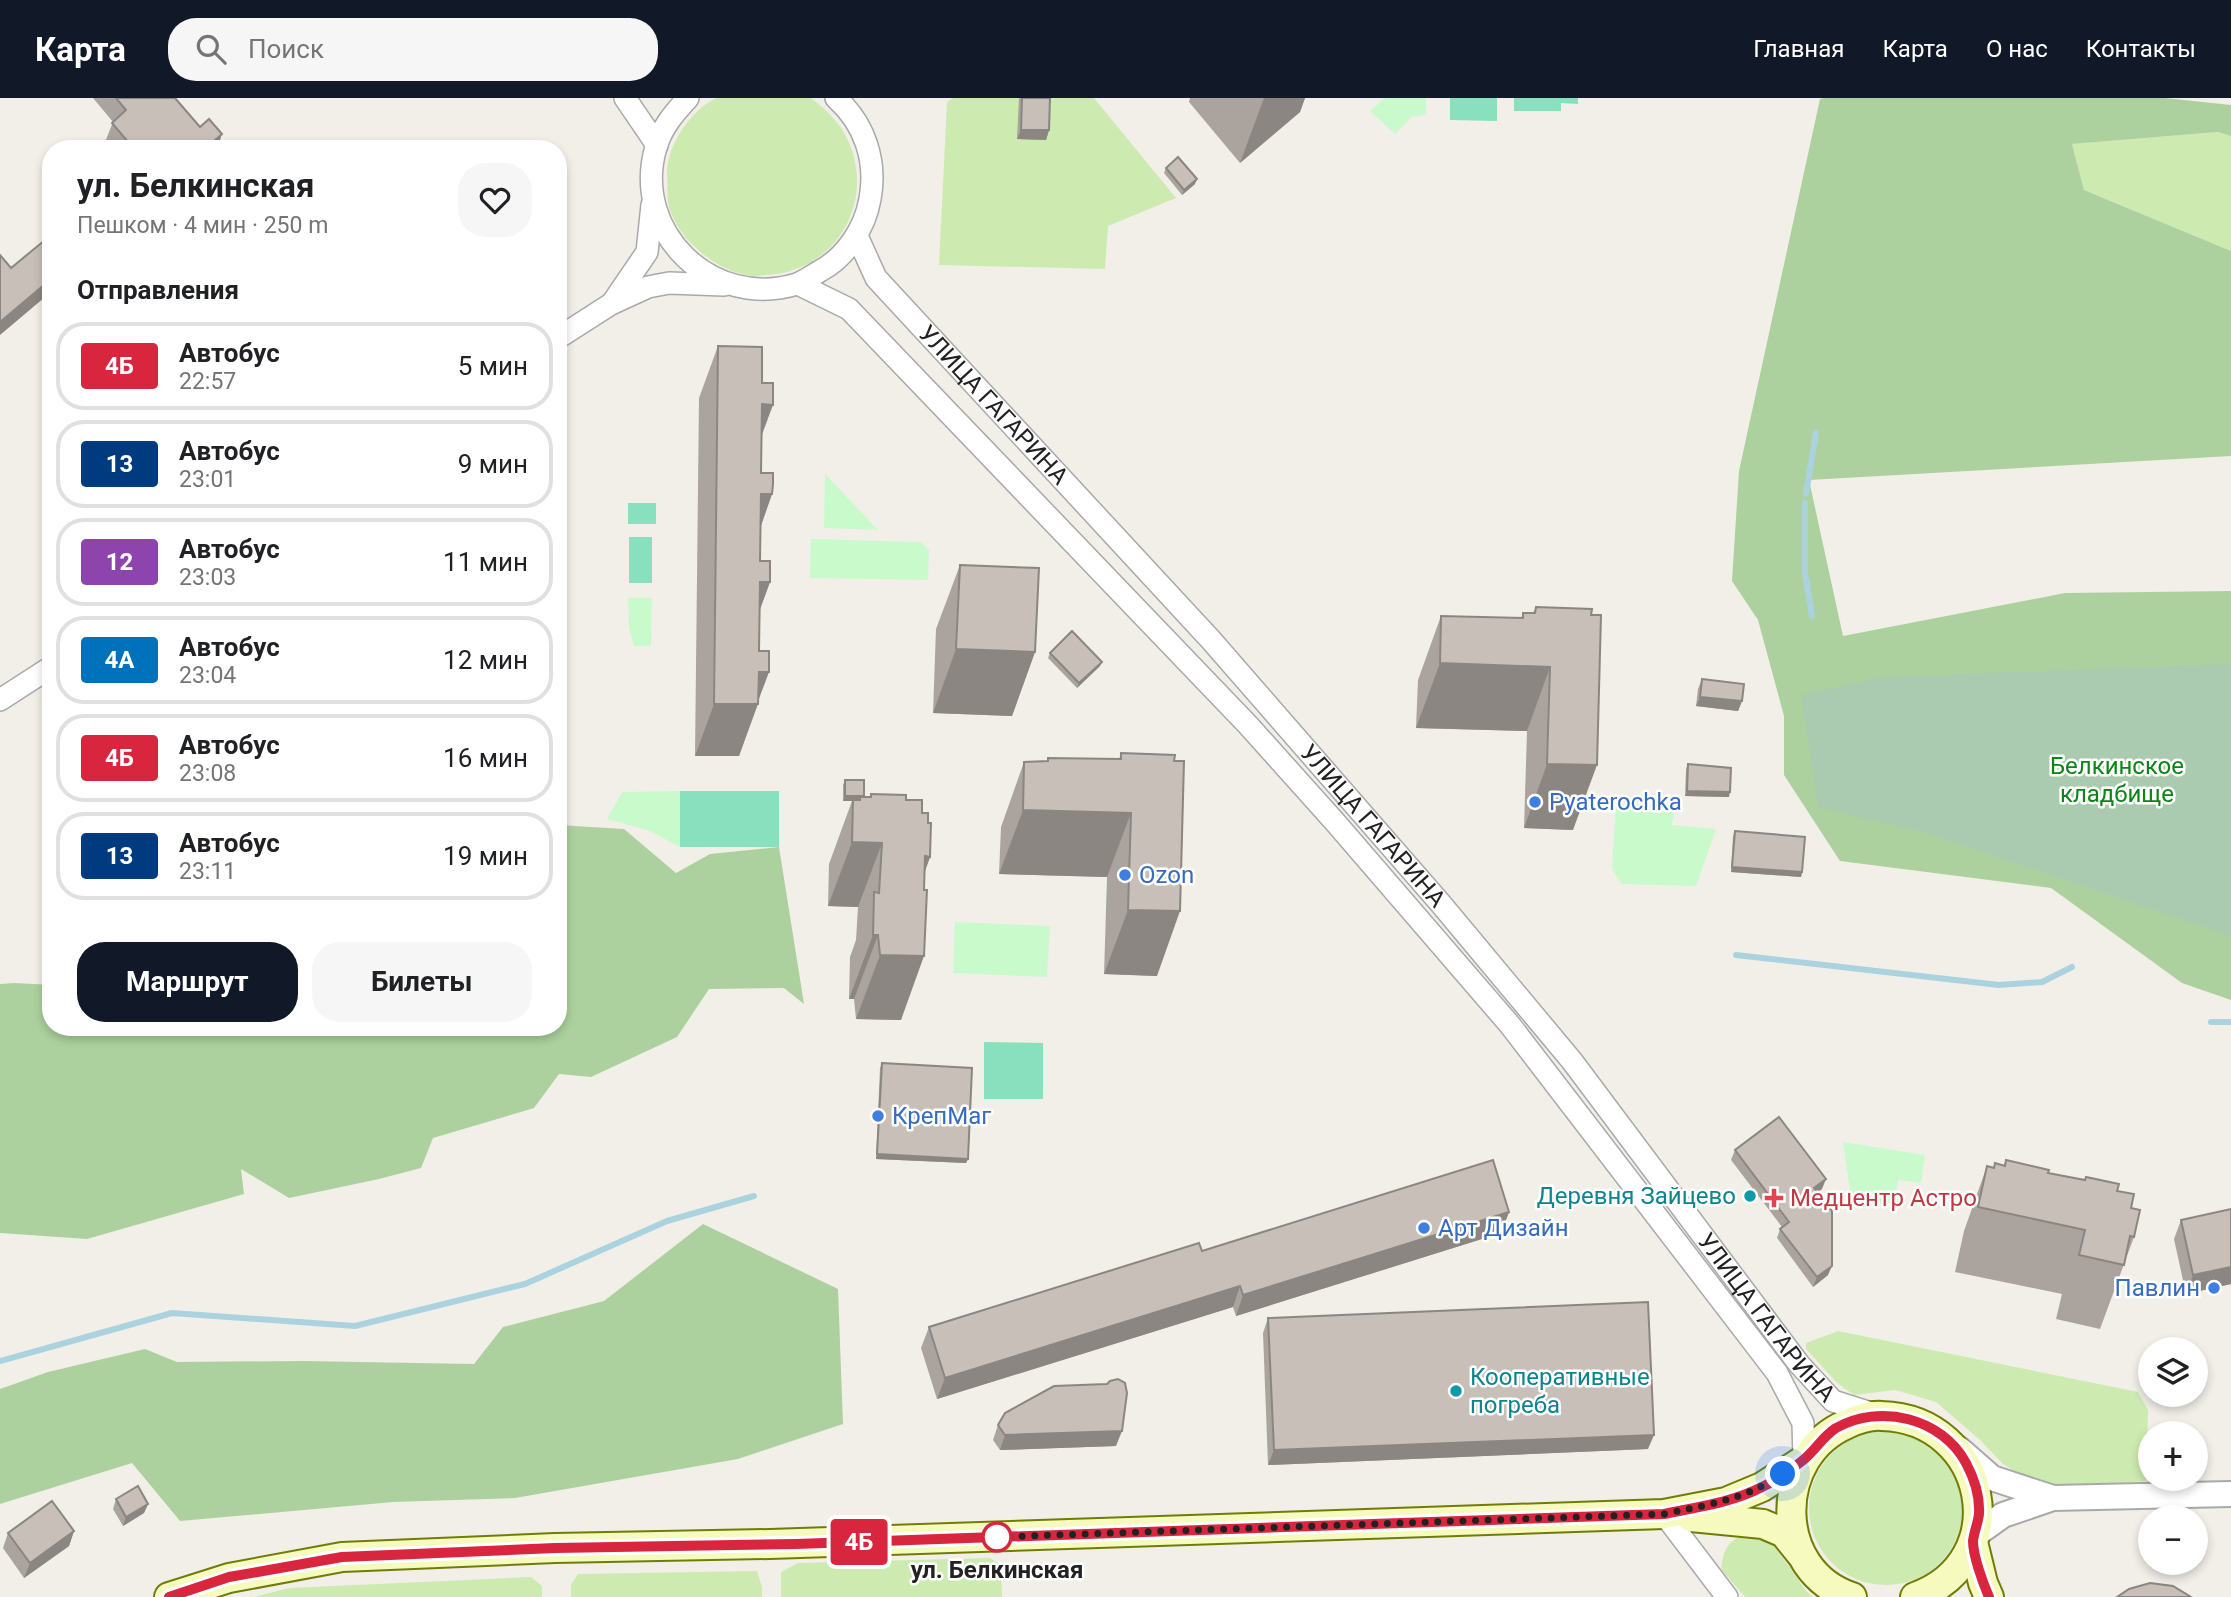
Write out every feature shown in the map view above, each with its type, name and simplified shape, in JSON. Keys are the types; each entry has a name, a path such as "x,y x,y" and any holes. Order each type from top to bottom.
{"main road":[{"path":"1802,1555 1793,1532 1790,1507 1794,1483 1804,1460 1818,1442 1836,1428 1857,1419 1879,1415 1904,1417 1927,1426 1948,1440 1966,1461 1976,1487 1979,1514 1974,1538 1957,1570 1932,1591 1916,1597"},
{"path":"1664,1514 1726,1502 1762,1487 1804,1460"},
{"path":"169,1597 229,1577 342,1557 1664,1514 1763,1524 1784,1533 1819,1577 1841,1594 1852,1597"},
{"path":"1974,1538 1983,1583 1989,1597"}],"street":[{"path":"625,98 657,145"},
{"path":"611,304 647,252 653,196 652,170 657,145 672,115 688,98"},
{"path":"567,332 611,304 648,288 669,283 731,285 765,290 798,284 832,265 857,236 868,211 873,185 867,144 847,102"},
{"path":"653,196 659,220 671,242 688,261 708,275 731,285"},
{"name":"УЛИЦА ГАГАРИНА","path":"857,236 877,278 1211,639 1555,1040 1616,1117 1799,1364 1833,1401 1879,1415"},
{"name":"УЛИЦА ГАГАРИНА","path":"798,284 849,309 1248,725 1510,1024 1777,1373 1803,1423 1804,1460"},
{"path":"0,700 42,673"},
{"path":"1948,1440 1992,1478 2053,1498"},
{"path":"1974,1538 2003,1515 2053,1498 2231,1494"},
{"path":"1664,1514 1727,1597"}],"green space":[{"path":"716,98 811,98 830,114 844,132 856,164 856,196 843,231 819,257 785,272 750,276 718,264 686,238 670,208 668,164 675,141 689,120"},
{"path":"953,98 1094,98 1176,198 1108,226 1105,269 939,265 947,102"},
{"path":"1385,98 1426,98 1426,115 1411,117 1395,134 1370,111"},
{"path":"1450,98 1497,98 1497,121 1450,120"},
{"path":"1514,98 1578,98 1578,104 1561,103 1561,111 1514,111"},
{"path":"2165,98 2231,105 2231,136 2218,132 2072,144 2084,190 2231,251 2231,456 1809,480 1843,636 2065,593 2231,591 2231,1000 2182,983 2051,888 1840,861 1784,775 1784,716 1758,620 1732,581 1739,471 1820,99"},
{"path":"2218,132 2231,136 2231,251 2084,190 2072,144"},
{"path":"825,474 878,530 824,528"},
{"path":"628,503 656,503 656,524 628,524"},
{"path":"629,537 652,537 652,583 629,583"},
{"path":"811,539 921,542 929,550 928,580 810,578"},
{"path":"628,598 652,598 651,646 634,646 629,628"},
{"name":"Белкинское кладбище","path":"2231,664 2231,936 1929,834 1818,807 1801,695 1882,677"},
{"path":"680,791 680,847 650,831 607,819 622,792"},
{"path":"680,791 779,791 779,847 680,847"},
{"path":"1616,804 1675,804 1672,825 1716,829 1696,886 1622,884 1612,869"},
{"path":"567,826 624,829 676,873 710,854 779,847 804,1004 784,988 709,989 677,1037 591,1077 559,1074 534,1108 433,1138 421,1168 289,1198 241,1169 244,1194 87,1239 0,1233 0,984 42,984 42,1036 567,1036"},
{"path":"955,922 1050,926 1047,977 953,973"},
{"path":"984,1042 1043,1043 1043,1099 984,1099"},
{"path":"1843,1142 1925,1155 1921,1183 1898,1180 1894,1204 1851,1198"},
{"path":"703,1224 838,1289 843,1424 738,1459 515,1498 393,1502 180,1521 132,1463 0,1504 0,1389 48,1372 145,1349 177,1362 474,1364 503,1327 604,1301"},
{"path":"1838,1331 2138,1392 2138,1407 2146,1407 2148,1410 2148,1421 2138,1421 2138,1482 2038,1485 2003,1464 1936,1402 1895,1390 1854,1395 1837,1383 1806,1349 1806,1343"},
{"path":"1886,1431 1915,1437 1940,1454 1957,1479 1963,1508 1957,1537 1940,1562 1915,1579 1886,1585 1857,1579 1832,1562 1815,1537 1809,1508 1815,1479 1832,1454 1857,1437"},
{"path":"1747,1533 1771,1541 1813,1597 1745,1597 1721,1569 1728,1546"},
{"path":"990,1558 1001,1565 1002,1597 781,1597 781,1572 798,1563"},
{"path":"757,1571 762,1597 571,1597 571,1585 578,1574"},
{"path":"531,1577 542,1586 542,1597 254,1597 289,1588"}],"building":[{"path":"116,98 175,98 200,127 209,119 222,134 215,140 126,140 112,123 126,110"},
{"path":"1022,98 1050,98 1049,130 1021,130"},
{"path":"1178,157 1197,179 1184,190 1166,168"},
{"path":"42,242 42,287 0,322 0,255 11,268"},
{"path":"718,346 762,347 762,383 773,383 773,405 762,404 761,473 773,473 773,484 772,494 761,494 760,561 770,561 770,582 760,582 759,651 769,651 769,672 759,672 758,704 714,704"},
{"path":"960,565 1039,568 1035,652 956,649"},
{"path":"1536,607 1592,609 1591,615 1601,615 1597,765 1547,764 1550,667 1440,663 1441,616 1523,618 1523,613 1535,613"},
{"path":"1072,631 1102,662 1079,683 1050,653"},
{"path":"1702,679 1744,684 1742,701 1700,697"},
{"path":"1121,753 1175,755 1174,761 1184,761 1180,911 1128,910 1131,813 1023,810 1024,762 1048,761 1048,758 1121,759"},
{"path":"1688,764 1731,768 1730,792 1687,791"},
{"path":"845,780 864,780 864,796 845,796"},
{"path":"871,794 906,795 906,800 922,800 922,813 928,813 928,823 931,823 930,857 925,856 924,890 927,890 924,956 880,955 878,935 873,935 874,892 879,893 882,843 852,842 853,800 871,797"},
{"path":"1735,831 1805,837 1802,872 1732,867"},
{"path":"882,1063 972,1068 968,1159 877,1154"},
{"path":"1779,1117 1826,1179 1814,1188 1832,1211 1832,1266 1817,1277 1780,1229 1789,1222 1735,1150"},
{"path":"1493,1160 1509,1212 1243,1295 1240,1286 945,1378 929,1327 1199,1243 1202,1251"},
{"path":"2006,1160 2049,1170 2048,1173 2119,1184 2117,1191 2134,1194 2131,1208 2140,1210 2134,1237 2130,1236 2124,1265 2079,1255 2085,1230 1978,1207 1987,1166 1994,1168 1995,1163 2005,1166"},
{"path":"2231,1209 2231,1267 2193,1275 2181,1220"},
{"name":"Кооперативные погреба","path":"1648,1302 1654,1435 1274,1450 1268,1318"},
{"path":"1118,1379 1125,1383 1127,1393 1122,1431 1005,1435 998,1425 1005,1413 1054,1386 1107,1384"},
{"path":"138,1486 148,1504 126,1517 116,1499"},
{"path":"52,1501 74,1531 30,1563 8,1533"},
{"path":"2150,1583 2173,1586 2191,1597 2117,1597 2129,1589"}],"waterway":[{"path":"1806,494 1816,433"},
{"path":"1805,503 1805,573 1812,616"},
{"path":"1736,955 1999,985 2042,982 2072,967"},
{"path":"2211,1022 2231,1022"},
{"path":"0,1361 172,1313 355,1326 525,1284 667,1221 754,1196"}],"bus line":[{"name":"4Б","path":"169,1597 229,1577 342,1557 1664,1514 1726,1502 1762,1487 1804,1460 1818,1442 1836,1428 1857,1419 1879,1415 1904,1417 1927,1426 1948,1440 1966,1461 1976,1487 1979,1514 1973,1542 1989,1597"}],"place":[{"name":"Pyaterochka","path":"1535,802"},
{"name":"Ozon","path":"1125,875"},
{"name":"КрепМаг","path":"878,1116"},
{"name":"Деревня Зайцево","path":"1750,1196"},
{"name":"Медцентр Астро","path":"1774,1198"},
{"name":"Арт Дизайн","path":"1424,1228"},
{"name":"Павлин","path":"2214,1288"},
{"name":"Кооперативные погреба","path":"1456,1391"},
{"name":"ул. Белкинская","path":"997,1537"}],"route":[{"path":"997,1537 1664,1514 1726,1502 1762,1487 1783,1474"}]}
